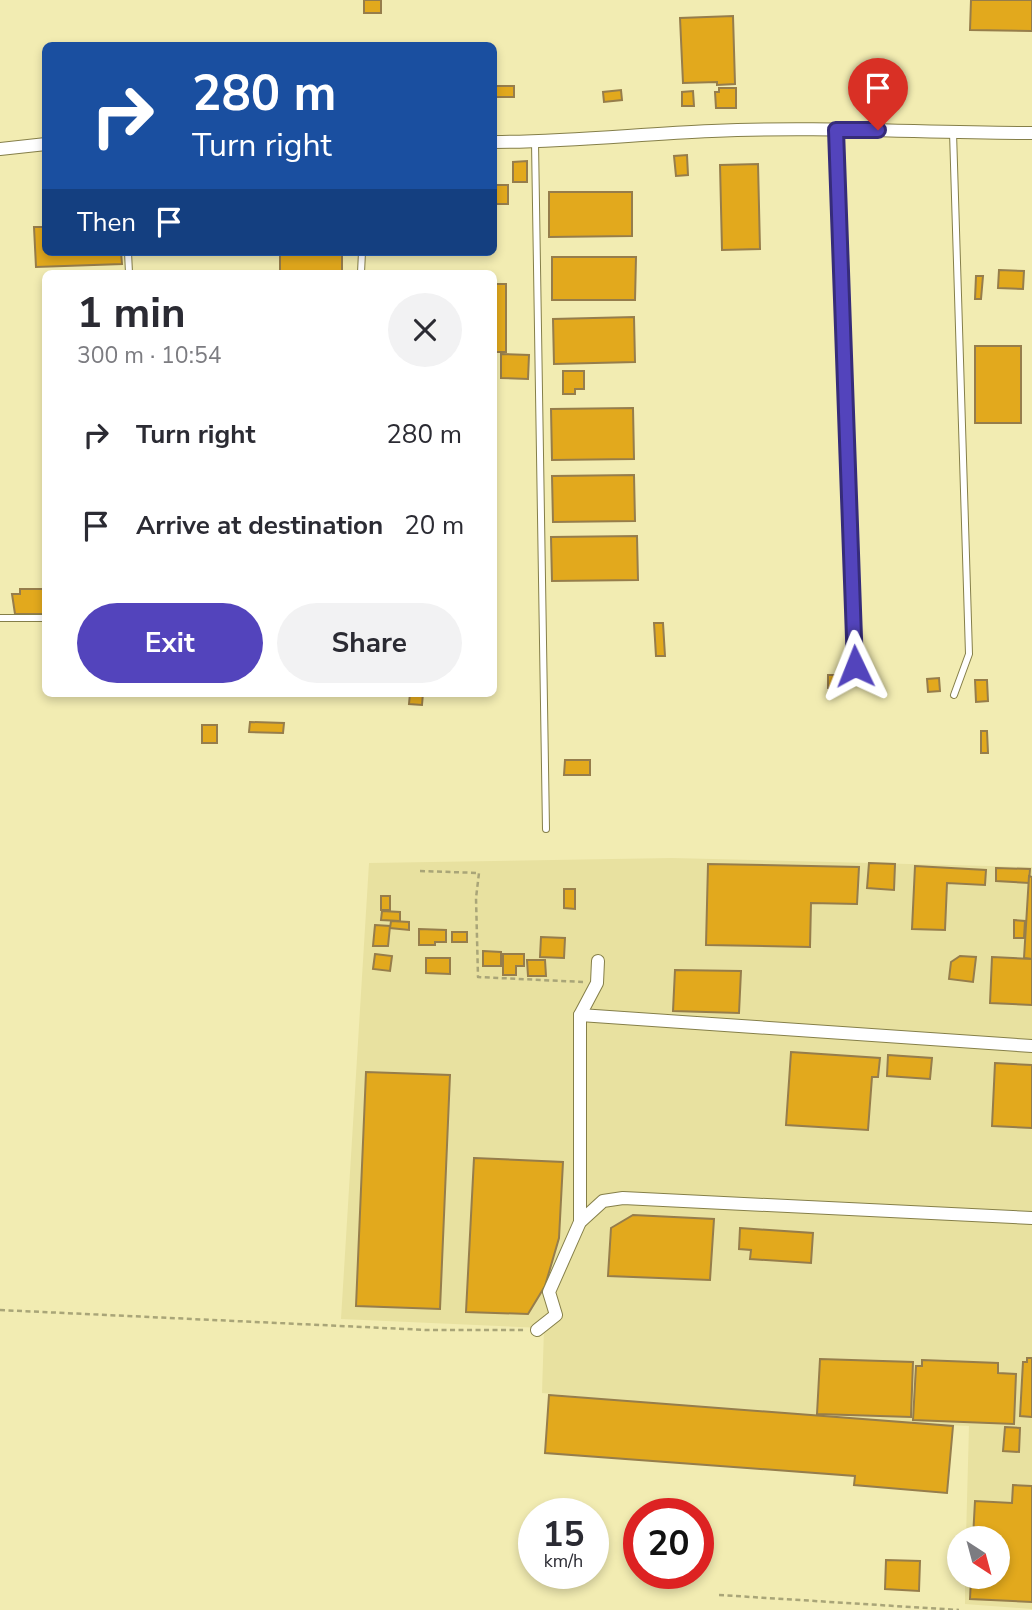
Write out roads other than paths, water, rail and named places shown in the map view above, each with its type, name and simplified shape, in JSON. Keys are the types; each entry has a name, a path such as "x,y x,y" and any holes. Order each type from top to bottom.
{"street":[{"path":"497,142 712,131 1032,132"},
{"path":"0,149 42,144"},
{"path":"580,1222 580,1015 597,983 598,961"},
{"path":"580,1015 1032,1046"},
{"path":"537,1330 556,1315 549,1292 580,1222 603,1201 623,1198 1032,1217"}],"lane":[{"path":"836,130 855,666"},
{"path":"953,132 969,654 954,695"},
{"path":"536,142 546,829"},
{"path":"0,618 42,618"}]}
